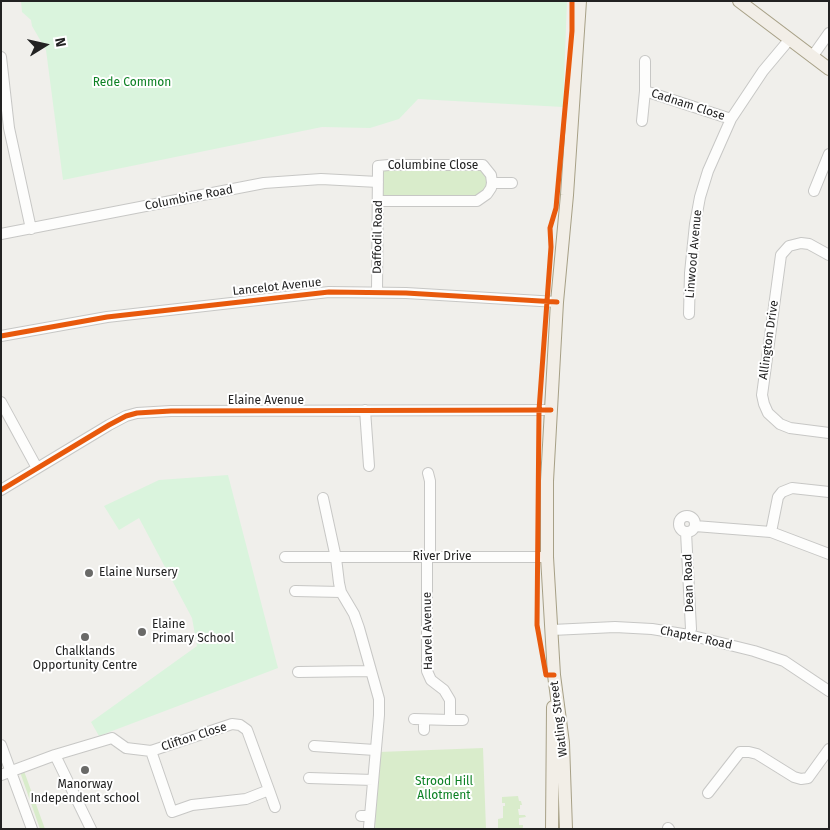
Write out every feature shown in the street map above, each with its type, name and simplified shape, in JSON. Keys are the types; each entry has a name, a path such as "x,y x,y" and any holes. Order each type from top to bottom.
{"main road":[{"path":"554,675 547,557 547,480 557,302 567,195 580,1"},
{"path":"739,1 829,68"},
{"name":"Watling Street","path":"554,675 563,742 565,826"},
{"name":"Watling Street","path":"552,829 554,675"}],"street":[{"path":"812,57 829,33"},
{"name":"Linwood Avenue","path":"689,314 690,273 695,224 700,197 708,172 731,119 763,71 789,40"},
{"path":"1,56 9,128 31,228"},
{"name":"Cadnam Close","path":"642,121 645,61"},
{"name":"Cadnam Close","path":"645,91 731,119"},
{"path":"814,191 829,154"},
{"name":"Columbine Close","path":"378,182 378,167 380,166 474,164 483,165 488,169 492,183 488,194 477,201 378,201"},
{"name":"Columbine Road","path":"1,234 264,183 321,179 378,182"},
{"name":"Daffodil Road","path":"377,292 378,182"},
{"name":"Columbine Close","path":"492,183 512,183"},
{"name":"Allington Drive","path":"829,255 802,243 789,246 782,255 762,395 768,412 780,424 790,428 829,433"},
{"name":"Lancelot Avenue","path":"1,336 107,317 329,292 377,292 557,302"},
{"path":"1,402 37,468"},
{"path":"365,410 369,466"},
{"name":"Elaine Avenue","path":"1,490 109,425 126,416 137,413 180,411 551,410"},
{"name":"Harvel Avenue","path":"428,473 430,482 426,671 430,680 444,690 450,700 450,720"},
{"path":"829,492 792,488 782,492 778,497 771,532 829,554"},
{"path":"323,498 341,592 354,614 359,628 378,699 373,780 367,820"},
{"name":"Dean Road","path":"689,635 691,629 690,529 771,532"},
{"name":"River Drive","path":"285,557 547,557"},
{"path":"295,591 341,592"},
{"name":"Chapter Road","path":"552,630 615,627 652,629 689,635 754,651 784,661 829,691"},
{"path":"298,672 371,671"},
{"path":"421,723 463,720"},
{"name":"Clifton Close","path":"6,773 55,755 112,738 126,748 151,751 232,724 240,725 247,730 269,790 246,799 192,805 172,812 151,751"},
{"path":"1,745 6,773 32,829"},
{"path":"314,746 375,750"},
{"path":"708,793 740,752 757,754 794,777 801,779 808,778 813,773 827,750"},
{"path":"55,755 91,829"},
{"path":"309,778 373,780"},
{"path":"269,790 275,807"}],"green space":[{"name":"Rede Common","path":"21,1 567,1 563,107 418,99 399,119 370,128 322,127 63,180 46,50 32,26 31,20 22,12"},
{"path":"474,167 485,172 488,184 486,189 477,196 380,197 381,168"},
{"path":"228,475 278,668 99,736 91,722 197,646 192,618 139,518 119,530 104,506 159,480"},
{"name":"Strood Hill Allotment","path":"483,748 486,829 375,829 379,752"},
{"path":"24,771 45,829 40,829 20,772"},
{"path":"518,796 522,805 518,809 519,815 525,815 526,817 519,818 519,825 523,825 522,829 498,829 498,819 503,818 503,806 505,806 505,803 502,803 502,797"}],"cycle path":[{"path":"554,675 546,675 537,625 539,410 551,247 550,228 556,208 572,31 572,1"},
{"path":"1,336 107,317 329,292 406,293 557,302"},
{"path":"1,490 109,425 126,416 137,413 171,411 551,410"}],"place":[{"name":"Elaine Nursery","path":"89,573"},
{"name":"Elaine Primary School","path":"142,632"},
{"name":"Chalklands Opportunity Centre","path":"85,637"},
{"name":"Manorway Independent school","path":"85,770"}]}
